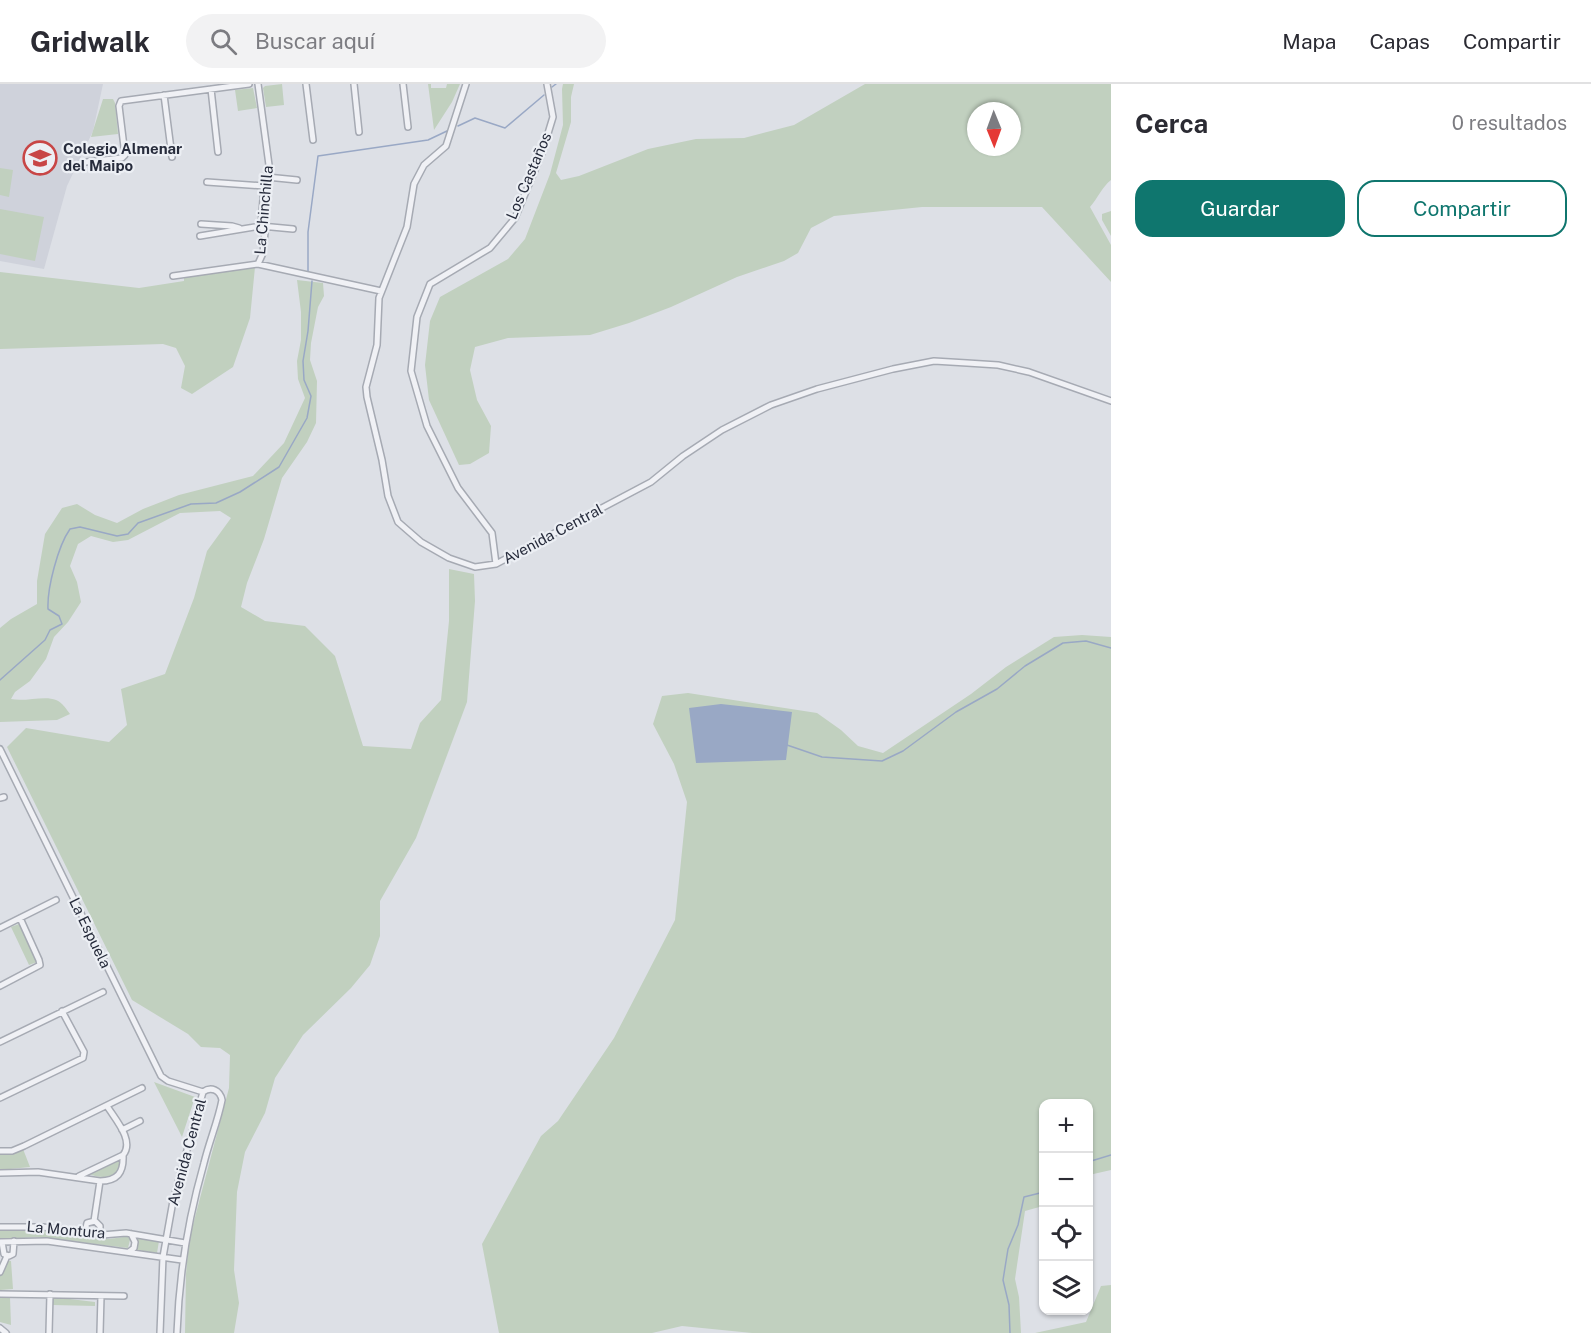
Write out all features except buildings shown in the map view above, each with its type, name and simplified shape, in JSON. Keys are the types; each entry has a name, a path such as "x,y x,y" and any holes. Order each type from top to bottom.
{"street":[{"path":"86,162 122,158 125,155 119,106 121,101 249,84"},
{"name":"La Chinchilla","path":"258,84 268,158 261,226 264,228 265,237 263,253 258,264"},
{"path":"306,84 313,140"},
{"path":"354,84 359,132"},
{"path":"403,84 408,127"},
{"name":"Avenida Central","path":"466,84 446,146 424,165 414,184 407,226 381,291 377,345 366,387 388,496 398,522 421,542 449,558 475,567 496,564 651,482 683,456 722,430 771,405 817,389 893,369 934,361 999,365 1029,372 1111,401"},
{"name":"Los Castaños","path":"496,564 492,532 458,488 426,426 411,371 417,317 430,284 490,248 515,218 542,153 553,117 547,84"},
{"path":"211,89 218,152"},
{"path":"164,95 172,158"},
{"path":"267,177 297,180"},
{"path":"207,182 264,186"},
{"path":"201,224 232,226 241,229"},
{"path":"200,236 261,226 293,229"},
{"path":"174,276 258,264 381,291"},
{"name":"La Espuela","path":"0,749 161,1076 203,1092"},
{"path":"0,928 56,900"},
{"path":"0,986 40,965 20,918"},
{"path":"0,1042 103,992"},
{"path":"0,1098 83,1058 84,1052 62,1011"},
{"path":"0,1151 19,1149 142,1088"},
{"name":"Avenida Central","path":"160,1333 163,1257 166,1240 178,1182 203,1092 210,1089 218,1091 222,1097 222,1103 199,1181 185,1243 177,1333"},
{"path":"0,1173 38,1172 100,1181 110,1181 119,1176 127,1146 122,1130 107,1106"},
{"path":"122,1130 140,1121"},
{"path":"78,1177 123,1155"},
{"path":"94,1221 100,1181"},
{"path":"85,1232 87,1223 94,1221 99,1224 100,1234"},
{"name":"La Montura","path":"0,1227 32,1226 100,1234 131,1234 185,1243"},
{"path":"129,1252 135,1245 135,1239 131,1234"},
{"path":"0,1272 8,1256 13,1254 14,1240"},
{"name":"La Montura","path":"1,1242 47,1241 182,1260"},
{"path":"1,1242 3,1253 8,1256"},
{"path":"0,1293 124,1296"},
{"path":"49,1333 50,1294"},
{"path":"100,1333 101,1296"},
{"path":"0,1328 6,1333"}],"shaded area":[{"name":"Colegio Almenar del Maipo","path":"0,84 103,84 93,131 67,186 44,269 0,261"}],"green space":[{"path":"282,84 284,105 266,107 263,88"},
{"path":"428,84 431,84 431,88 446,88 447,84 460,84 452,102 434,130"},
{"path":"563,84 574,84 571,97 571,122 556,173 561,180 579,176 648,149 696,139 744,138 794,125 865,84 1111,84 1111,180 1090,207 1111,245 1111,282 1042,207 922,207 834,216 811,228 798,253 784,261 737,277 629,323 590,335 508,338 475,347 470,370 477,400 491,426 489,453 470,464 459,465 429,400 425,365 430,321 440,297 508,259 525,239 550,174 563,125"},
{"path":"253,88 257,108 238,111 235,90"},
{"path":"103,99 113,99 115,103 118,134 91,137"},
{"path":"0,168 13,170 9,197 0,195"},
{"path":"0,209 44,217 35,261 0,254"},
{"path":"1111,211 1111,236 1102,220 1102,214"},
{"path":"255,267 250,318 233,367 192,394 181,388 185,366 176,348 163,344 0,349 0,272 139,288 184,281 184,277"},
{"path":"297,280 323,283 324,296 318,307 310,360 317,381 316,423 307,442 282,478 241,607 265,621 305,626 335,656 363,746 411,749 420,723 441,700 449,621 449,569 474,574 475,601 467,702 416,838 380,901 380,936 370,965 351,988 303,1035 275,1078 265,1113 245,1152 237,1192 234,1270 239,1303 234,1333 185,1333 189,1240 229,1088 230,1055 220,1048 201,1047 188,1034 132,1000 7,747 26,728 109,742 127,725 121,689 165,674 194,598 207,551 231,518 220,511 180,513 128,540 113,542 91,536 78,544 70,566 77,582 81,602 68,622 54,637 46,659 30,681 15,692 11,699 56,700 70,714 57,720 0,722 0,628 37,604 37,581 45,534 62,508 77,504 95,515 117,523 143,509 179,495 253,476 284,443 305,398 298,379 297,361 301,340 301,312"},
{"path":"1082,635 1111,637 1111,1170 1093,1174 1093,1099 1039,1099 1039,1207 1025,1211 1015,1279 1019,1297 1021,1333 752,1333 682,1326 652,1333 499,1333 482,1244 541,1136 558,1121 614,1038 675,920 687,802 674,764 653,724 662,696 688,693 817,713 841,730 858,746 883,753 971,694 1006,667 1054,637"},
{"path":"19,924 37,962 29,965 11,927"},
{"path":"154,1082 195,1097 182,1137 179,1131"},
{"path":"23,1149 30,1167 0,1170 0,1155"},
{"path":"120,1159 117,1170 110,1176 100,1177 89,1174"},
{"path":"40,1229 109,1239 131,1236 128,1248 38,1237 0,1239 0,1230"},
{"path":"136,1237 159,1241 157,1253 136,1250 138,1243"},
{"path":"7,1261 11,1261 13,1289 0,1290 0,1276"},
{"path":"1111,1285 1111,1333 1035,1333 1086,1322 1089,1315 1093,1315 1093,1305 1101,1286"},
{"path":"0,1297 10,1297 11,1325 0,1322"},
{"path":"53,1297 95,1302 95,1306 53,1305"}],"water":[{"path":"721,704 792,712 786,760 696,763 689,708"}],"waterway":[{"path":"552,87 556,84"},
{"path":"458,126 475,118 505,128 544,95"},
{"path":"308,271 308,232 318,156 428,140 447,131"},
{"path":"0,680 45,640 50,630 62,624 59,616 48,609 48,600 58,556 70,529 80,527 117,536 128,534 138,523 191,504 216,503 240,492 279,467 307,418 311,396 304,380 303,361 312,281"},
{"path":"787,745 822,757 882,761 903,751 956,712 997,689 1025,666 1063,643 1086,641 1111,648"},
{"path":"1093,1160 1111,1155"},
{"path":"1010,1333 1009,1305 1003,1280 1008,1249 1018,1225 1024,1197 1039,1193"}],"place":[{"name":"Colegio Almenar del Maipo","path":"40,158"}]}
